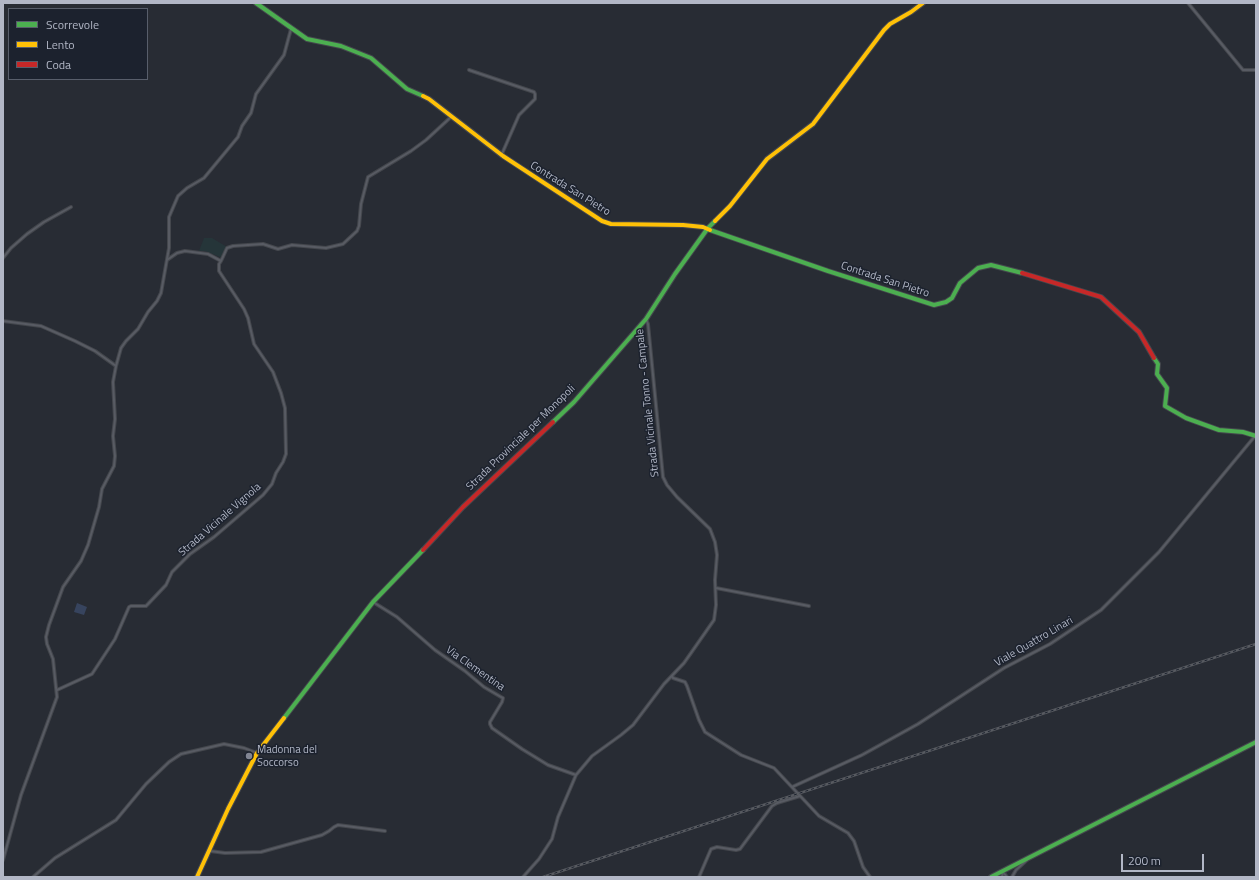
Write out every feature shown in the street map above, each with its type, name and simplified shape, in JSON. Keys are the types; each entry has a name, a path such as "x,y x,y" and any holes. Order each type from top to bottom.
{"street":[{"name":"Strada Provinciale per Monopoli","path":"197,877 228,809 257,753 373,602 464,507 574,402 646,319 675,274 708,228 730,206 767,159 813,124 890,24 923,3"},
{"path":"1188,3 1243,70 1256,70"},
{"name":"Contrada San Pietro","path":"258,4 291,29 310,41 341,46 367,56 407,89 429,98 451,118 502,156 587,213 602,221 611,224 683,225 708,228 710,230 931,305 939,305 952,298 958,285 972,273 980,267 991,265 1101,296 1139,332 1158,364 1157,374 1167,388 1165,406 1186,418 1211,427 1256,436"},
{"path":"3,860 21,795 58,697 53,659 46,637 63,587 81,561 88,545 99,507 102,489 114,466 115,456 113,436 115,419 113,382 123,344 138,329 148,312 160,297 169,248 169,218 176,200 182,192 204,178 238,137 242,126 251,113 256,94 284,55 291,29"},
{"path":"469,70 534,92 535,94 535,99 519,115 502,156"},
{"path":"167,260 177,253 185,251 208,254 221,261 228,248 234,246 263,244 278,250 292,245 326,248 343,244 357,231 359,226 361,204 368,177 416,147 451,118"},
{"path":"3,258 14,245 27,234 70,207"},
{"name":"Strada Vicinale Vignola","path":"57,690 92,674 97,670 115,640 129,607 146,606 166,585 172,572 190,554 229,524 267,490 272,484 276,473 285,458 285,408 281,393 273,372 254,344 248,318 244,309 219,271 219,264 221,261"},
{"name":"Strada Vicinale Tonno - Campale","path":"523,877 539,859 552,839 558,817 576,775 592,756 630,728 672,675 684,663 698,640 712,623 716,605 717,552 712,533 667,485 663,477 648,324 646,319"},
{"path":"3,321 41,326 95,351 116,366"},
{"name":"Viale Quattro Linari","path":"792,787 862,754 918,724 1004,668 1050,644 1101,610 1159,552 1256,436"},
{"path":"716,588 809,606"},
{"name":"Via Clementina","path":"373,602 397,617 435,650 465,671 484,687 502,698 502,702 490,722 492,728 548,765 576,775"},
{"path":"672,675 673,678 685,682 705,732 741,754 774,768 819,816 844,830 850,836 854,841 863,867 870,877"},
{"path":"991,877 1256,742"},
{"path":"33,877 54,858 116,820 146,784 165,766 181,754 224,744 257,753"},
{"path":"699,877 711,849 717,847 736,850 740,849 774,804 800,796"},
{"path":"210,851 258,852 322,835 338,825 385,831"},
{"path":"1012,877 1016,870 1029,858"},
{"path":"1002,877 1003,871"},
{"path":"1003,871 1007,877"}],"shaded area":[{"path":"204,238 212,238 227,247 223,256 220,257 205,251 199,251"}],"water":[{"path":"77,603 87,607 84,615 74,612"}],"railway":[{"path":"543,877 1256,644"}],"traffic: fast":[{"path":"256,3 307,39 341,46 371,58 407,89 423,96"},
{"path":"553,422 574,402 646,319 675,274 708,228 715,221"},
{"path":"710,230 828,271 934,305 946,302 952,298 960,283 978,268 991,265 1022,273"},
{"path":"1154,358 1158,364 1157,374 1167,388 1165,406 1186,418 1219,430 1243,432 1256,436"},
{"path":"284,718 373,602 423,550"},
{"path":"991,877 1256,742"}],"traffic: slow":[{"path":"715,221 730,206 767,159 813,124 884,30 890,24 923,3"},
{"path":"423,96 503,156 602,221 611,224 683,225 703,227 710,230"},
{"path":"197,877 228,809 257,753 284,718"}],"traffic: jam":[{"path":"1022,273 1101,297 1139,332 1154,358"},
{"path":"423,550 463,507 553,422"}],"place":[{"name":"Madonna del Soccorso","path":"249,756"}]}
